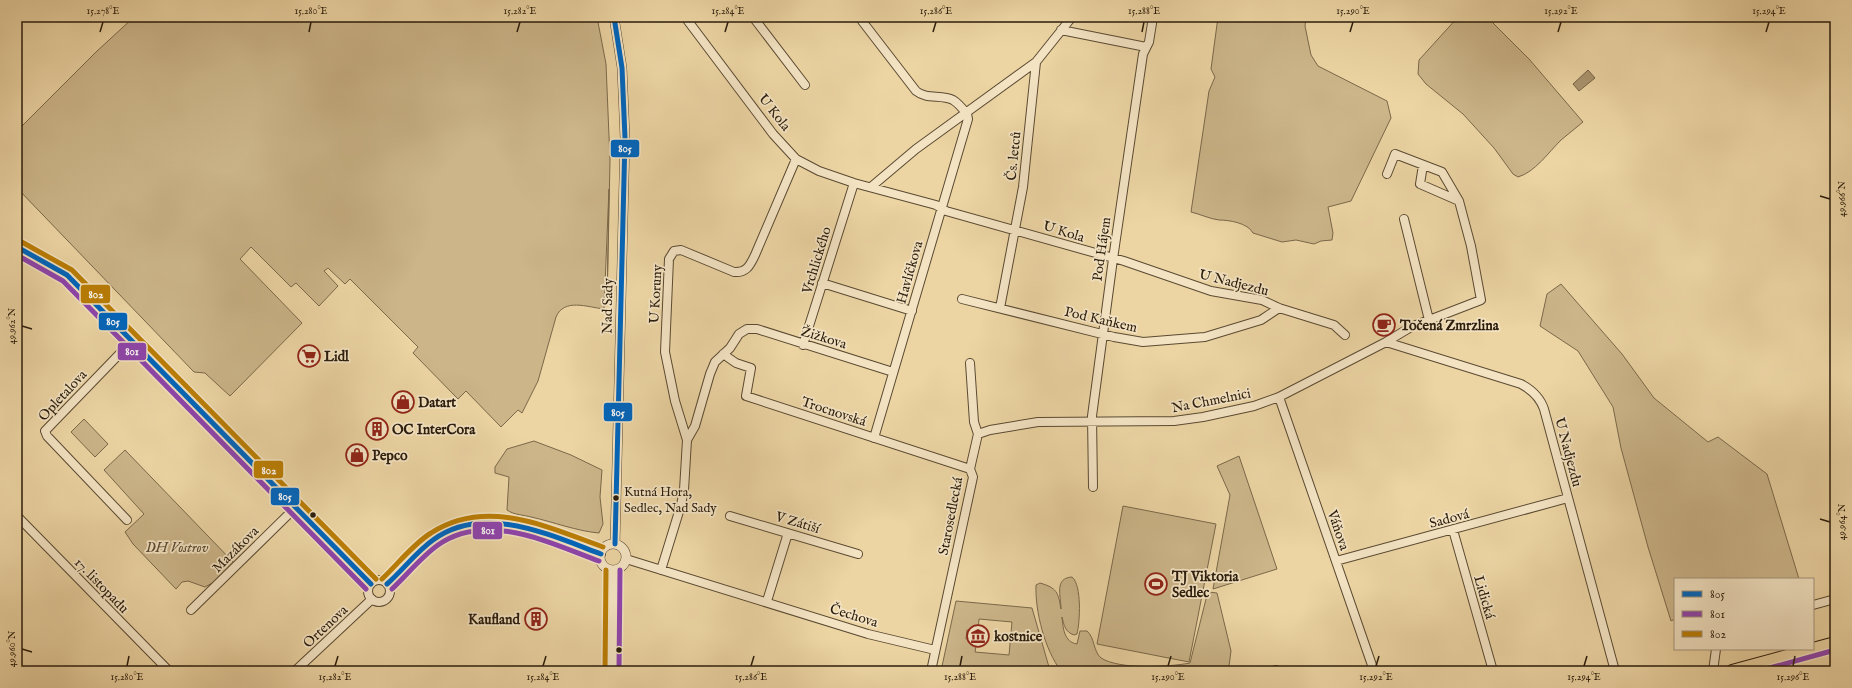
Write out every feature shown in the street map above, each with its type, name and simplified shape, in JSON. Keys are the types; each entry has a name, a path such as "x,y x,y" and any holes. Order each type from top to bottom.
{"main road":[{"path":"1732,671 1761,667 1835,644"}],"street":[{"name":"Nad Sady","path":"614,17 622,68 625,153 615,544"},
{"name":"U Kola","path":"685,17 773,134 796,159 819,171 854,183 1113,259"},
{"path":"753,17 805,84"},
{"path":"859,17 916,91 924,96 951,99 955,101 966,114"},
{"path":"871,187 916,149 1036,62 1072,17"},
{"name":"Pod Hájem","path":"1093,487 1093,422 1113,259 1143,54 1149,42 1153,17"},
{"path":"1061,30 1146,47"},
{"name":"Čs. letců","path":"1000,308 1023,187 1036,62"},
{"name":"Havlíčkova","path":"874,438 968,119 966,114"},
{"name":"Na Chmelnici","path":"978,434 990,430 1038,422 1154,422 1196,418 1254,406 1279,397 1386,342 1411,327 1481,300 1471,246 1459,201 1442,172 1395,154 1387,174"},
{"name":"U Koruny","path":"661,570 681,505 684,490 687,440 675,401 666,352 669,259 674,251 681,250 734,272 740,272 748,268 796,159"},
{"path":"1423,165 1420,184 1459,201"},
{"name":"Vrchlického","path":"803,344 854,183"},
{"path":"1404,219 1429,320"},
{"path":"17,247 67,275 371,584"},
{"name":"U Nadjezdu","path":"1113,259 1148,269 1211,291 1262,300 1279,308 1334,325 1345,335"},
{"path":"822,283 912,311"},
{"name":"Pod Kaňkem","path":"962,299 1104,334 1143,342 1198,338 1261,320 1279,308"},
{"name":"U Koruny","path":"687,440 694,426 715,362 739,334 748,329"},
{"name":"Žižkova","path":"748,329 757,329 893,372"},
{"name":"Opletalova","path":"127,520 47,436 45,432 132,341"},
{"name":"U Nadjezdu","path":"1386,342 1521,384 1538,397 1544,409 1615,671"},
{"name":"Trocnovská","path":"723,354 736,363 752,368 746,396 970,469"},
{"name":"Starosedlecká","path":"931,671 934,650 973,477 970,469 978,434 974,422 970,363"},
{"name":"Váňova","path":"1279,397 1374,671"},
{"name":"Sadová","path":"1336,561 1568,498"},
{"name":"Mazákova","path":"191,610 296,507"},
{"name":"17. listopadu","path":"17,516 169,671"},
{"name":"V Zátiší","path":"730,516 858,554"},
{"path":"387,584 434,538 457,527 479,522 495,522 516,526 601,554"},
{"name":"Lidická","path":"1453,530 1493,671"},
{"path":"767,602 788,533"},
{"path":"615,544 625,551 626,559 623,566 613,570 603,564 601,554 605,547 615,544"},
{"name":"Čechova","path":"626,559 868,634 934,650"},
{"path":"612,671 613,570"},
{"path":"379,581 387,584 390,591 387,598 381,602 372,599 369,594 371,584 379,581"},
{"name":"Ortenova","path":"295,671 372,599"},
{"path":"1814,605 1835,599"},
{"path":"1713,671 1716,650"}],"green space":[{"path":"134,17 597,17 606,64 610,160 607,306 609,189 604,309 577,305 564,307 560,311 556,317 538,381 522,413 518,410 501,427 466,391 458,399 413,353 418,347 350,279 345,284 328,268 324,271 338,286 319,306 296,283 291,287 251,247 240,259 302,323 230,396 205,373 194,372 17,188 17,131 96,52"},
{"path":"1218,17 1306,17 1305,26 1311,55 1318,66 1387,101 1391,118 1351,201 1328,207 1333,233 1332,240 1321,241 1314,244 1296,240 1282,242 1253,233 1243,224 1191,212 1209,91 1215,77 1211,69"},
{"path":"1458,17 1487,17 1529,59 1583,122 1561,140 1536,167 1524,175 1518,177 1513,174 1494,148 1463,114 1426,84 1418,74 1419,60"},
{"path":"1561,284 1622,354 1654,398 1708,442 1718,437 1767,474 1799,578 1674,578 1674,620 1671,621 1648,547 1621,448 1613,407 1578,351 1540,326 1547,294"},
{"path":"84,419 108,444 95,457 71,432"},
{"path":"534,441 571,455 602,470 600,497 603,524 599,533 516,514 507,510 509,477 495,473 495,467 507,449"},
{"name":"DH Vostrov","path":"125,450 234,563 216,581 205,587 188,581 182,582 176,589 133,544 125,532 144,514 104,470"},
{"path":"1239,456 1277,569 1213,589 1230,495 1217,466"},
{"name":"TJ Viktoria Sedlec","path":"1123,506 1216,524 1189,662 1097,644"},
{"path":"1072,577 1075,581 1079,595 1079,621 1077,634 1074,635 1067,630 1062,617 1065,634 1069,640 1077,644 1080,631 1087,631 1090,634 1098,655 1101,658 1109,662 1132,666 1170,666 1190,663 1207,595 1209,592 1217,593 1231,651 1229,666 1225,671 1061,671 1050,652 1042,630 1037,607 1036,585 1040,583 1053,589 1058,595 1061,609 1061,584 1066,578"},
{"path":"956,601 1032,608 1049,667 1045,671 941,671","holes":["979,619 1012,622 1009,655 975,652 977,640 966,639 967,630 978,631"]}],"shaded area":[{"path":"1588,70 1595,78 1579,91 1573,84"}],"transit line":[{"name":"805","path":"614,17 622,68 625,138 615,544"},
{"name":"802","path":"20,241 72,270 376,579"},
{"name":"805","path":"17,247 67,275 371,584"},
{"name":"801","path":"17,255 63,281 366,589"},
{"name":"802","path":"382,579 412,548 431,533 452,522 473,517 495,516 539,524 603,547"},
{"name":"805","path":"387,584 433,540 452,529 473,524 495,523 539,531 601,554"},
{"name":"801","path":"392,589 438,545 457,535 477,531 498,530 539,539 599,561"},
{"name":"802","path":"605,671 606,570"},
{"name":"801","path":"619,671 620,570"},
{"name":"801","path":"1759,671 1835,650"}],"place":[{"name":"Točená Zmrzlina","path":"1384,325"},
{"name":"Lidl","path":"309,356"},
{"name":"Datart","path":"403,402"},
{"name":"OC InterCora","path":"377,429"},
{"name":"Pepco","path":"357,455"},
{"name":"Kutná Hora, Sedlec, Nad Sady","path":"616,498"},
{"name":"TJ Viktoria Sedlec","path":"1156,584"},
{"name":"Kaufland","path":"536,619"},
{"name":"kostnice","path":"978,636"}]}
